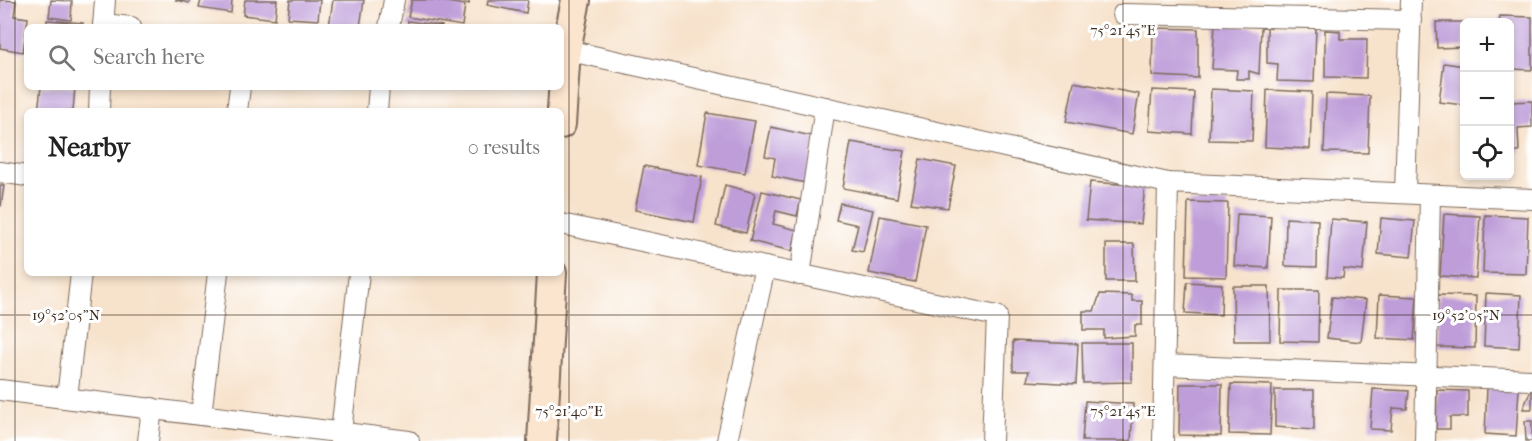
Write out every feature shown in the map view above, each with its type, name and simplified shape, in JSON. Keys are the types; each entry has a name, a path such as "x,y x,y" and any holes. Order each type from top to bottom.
{"street":[{"path":"103,24 105,0"},
{"path":"390,24 394,0"},
{"path":"564,61 576,0"},
{"path":"1405,194 1411,0"},
{"path":"1123,14 1184,8 1411,20"},
{"path":"566,50 1168,183 1532,199"},
{"path":"99,108 100,90"},
{"path":"237,108 240,90"},
{"path":"377,108 379,90"},
{"path":"559,90 560,108"},
{"path":"800,275 825,107"},
{"path":"0,172 24,176"},
{"path":"1163,441 1168,183"},
{"path":"1425,441 1430,195"},
{"path":"564,225 997,316 992,441"},
{"path":"728,441 765,267"},
{"path":"67,398 81,276"},
{"path":"201,415 218,276"},
{"path":"341,437 359,276"},
{"path":"542,441 552,276"},
{"path":"1165,365 1532,380"},
{"path":"0,390 152,408 341,437 409,441"},
{"path":"148,441 152,408"}],"building":[{"path":"0,0 16,1 14,16 28,18 27,24 24,24 23,52 0,48"},
{"path":"51,0 72,1 71,20 49,17"},
{"path":"201,0 232,0 231,13 199,8"},
{"path":"245,0 277,0 275,19 243,15"},
{"path":"290,0 320,0 318,20 288,18"},
{"path":"333,0 364,0 360,24 329,24"},
{"path":"412,0 435,0 465,5 462,24 408,17"},
{"path":"455,0 469,0 469,4"},
{"path":"488,0 528,0 526,13 487,5"},
{"path":"1500,16 1532,17 1532,70 1514,69 1514,18 1500,18"},
{"path":"47,20 83,23 83,24 47,24"},
{"path":"408,21 428,24 408,24"},
{"path":"1436,22 1460,22 1460,47 1437,48"},
{"path":"1215,24 1261,27 1259,74 1249,71 1249,79 1236,79 1237,70 1212,69"},
{"path":"1267,27 1316,28 1314,82 1277,81 1278,64 1267,63"},
{"path":"1153,28 1198,29 1198,78 1152,76"},
{"path":"1325,30 1340,31 1340,39 1367,39 1366,78 1325,77"},
{"path":"1444,63 1460,65 1460,105 1439,102"},
{"path":"1074,82 1139,94 1132,134 1066,122"},
{"path":"1211,89 1254,91 1252,141 1209,140"},
{"path":"41,90 75,90 73,108 38,108"},
{"path":"1152,90 1194,92 1192,134 1149,131"},
{"path":"1267,90 1312,92 1310,149 1265,147"},
{"path":"1326,94 1370,96 1368,153 1324,152"},
{"path":"1532,101 1532,127 1518,128 1519,152 1514,152 1514,102"},
{"path":"707,113 755,121 745,173 698,165"},
{"path":"771,127 816,137 806,183 772,176 775,158 765,156"},
{"path":"851,142 905,151 897,198 843,188"},
{"path":"920,159 956,166 948,208 911,203"},
{"path":"644,166 702,177 694,222 635,210"},
{"path":"1090,182 1145,186 1141,224 1086,220"},
{"path":"725,185 755,193 746,233 716,226"},
{"path":"0,186 4,186 1,206 0,206"},
{"path":"762,191 801,200 797,216 776,211 773,224 797,230 792,251 750,241"},
{"path":"1188,202 1228,203 1226,277 1186,276"},
{"path":"840,203 873,210 863,252 852,250 858,225 836,220"},
{"path":"1237,214 1271,216 1268,268 1234,266"},
{"path":"1444,214 1480,216 1476,278 1440,276"},
{"path":"1485,215 1528,217 1526,274 1483,273"},
{"path":"880,216 926,225 915,282 869,273"},
{"path":"1286,218 1318,220 1317,267 1285,266"},
{"path":"1381,218 1415,221 1411,257 1378,254"},
{"path":"1331,219 1367,222 1363,271 1344,269 1343,278 1327,277"},
{"path":"1106,244 1134,244 1135,281 1106,281"},
{"path":"1187,282 1222,284 1221,315 1185,313"},
{"path":"1233,286 1269,286 1270,341 1234,341"},
{"path":"1281,290 1319,290 1318,342 1280,341"},
{"path":"1486,293 1521,295 1519,348 1484,346"},
{"path":"1100,294 1132,295 1132,301 1142,301 1142,325 1135,325 1135,336 1104,338 1104,330 1083,330 1083,311 1094,311"},
{"path":"1379,295 1417,297 1414,340 1377,338"},
{"path":"1438,295 1476,296 1475,348 1437,347"},
{"path":"1332,297 1366,300 1361,342 1327,338"},
{"path":"1013,341 1078,344 1076,384 1027,381 1029,371 1013,371"},
{"path":"1082,343 1132,343 1132,382 1083,383"},
{"path":"1180,384 1222,384 1221,436 1179,435"},
{"path":"1231,384 1272,385 1270,435 1229,434"},
{"path":"1487,387 1519,389 1516,436 1485,434"},
{"path":"1532,387 1532,409 1523,409"},
{"path":"1373,389 1409,391 1407,409 1393,408 1391,430 1370,429"},
{"path":"1275,390 1314,390 1314,430 1275,427"},
{"path":"1437,390 1468,391 1468,417 1450,417 1450,429 1436,429"},
{"path":"1085,401 1133,404 1131,441 1082,441"},
{"path":"1525,421 1532,421 1532,441 1526,441"}]}
